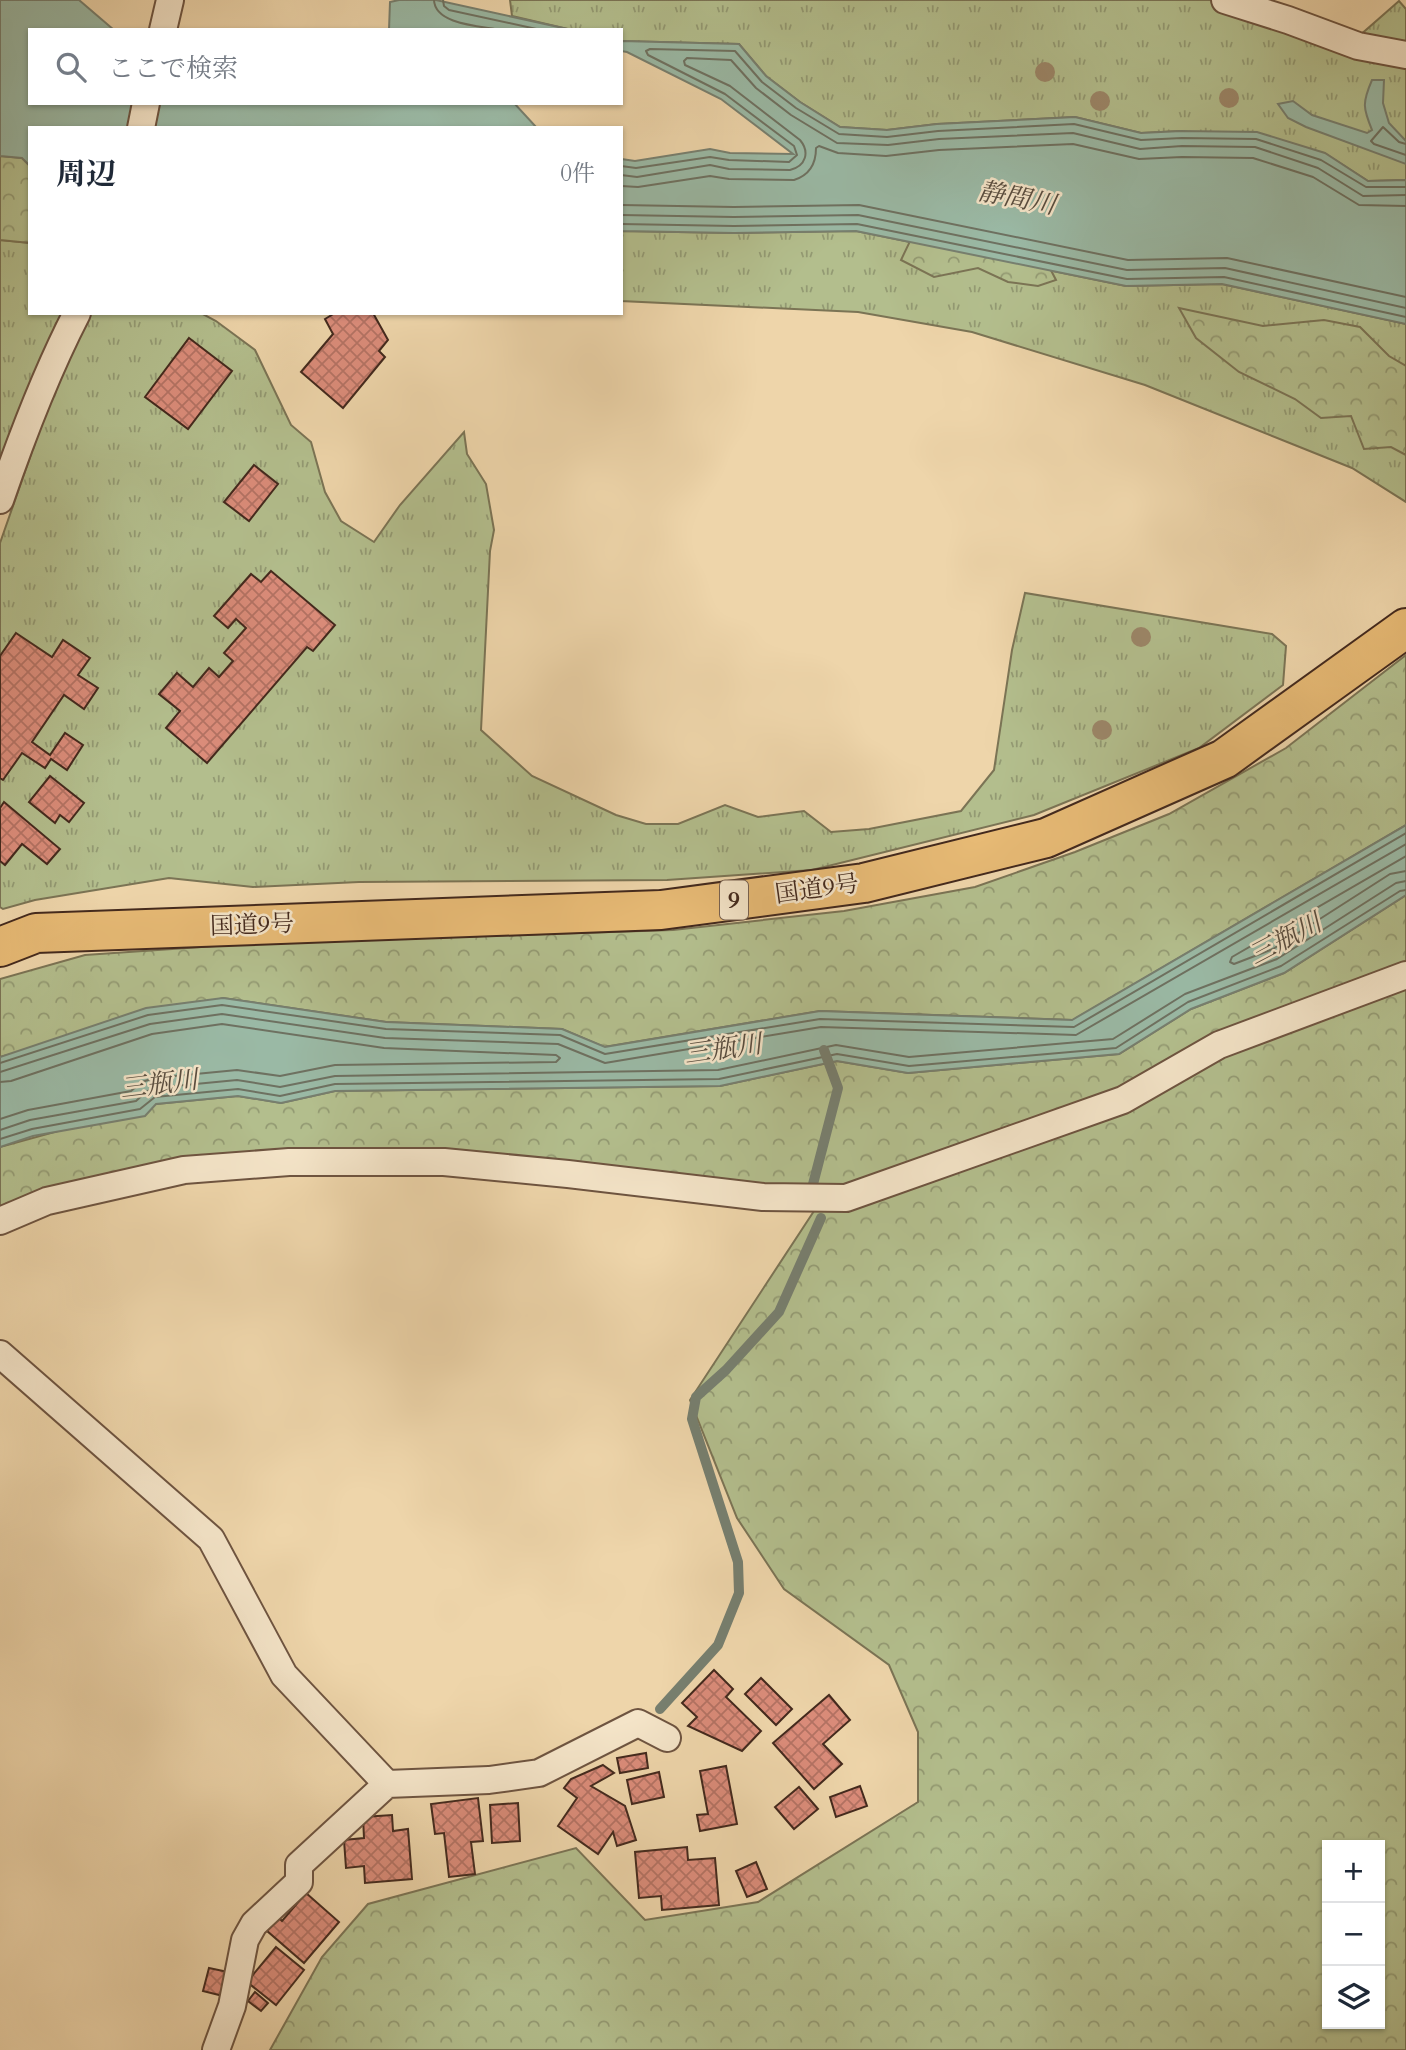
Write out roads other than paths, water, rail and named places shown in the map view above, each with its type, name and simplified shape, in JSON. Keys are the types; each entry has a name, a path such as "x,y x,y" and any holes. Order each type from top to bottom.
{"highway":[{"name":"国道9号","path":"0,947 36,933 661,910 864,883 1046,838 1224,759 1406,628"}],"street":[{"path":"163,28 170,0"},
{"path":"1225,0 1358,46 1406,55"},
{"path":"141,126 146,105"},
{"path":"0,500 59,348 76,315"},
{"path":"0,1222 47,1200 184,1170 289,1162 444,1162 763,1197 846,1198 1123,1100 1219,1045 1406,975"},
{"path":"0,1354 211,1539 284,1675 387,1784"},
{"path":"216,2050 232,2006 245,1940 254,1924 299,1882 299,1865 387,1784 489,1780 539,1773 638,1723 667,1738"}],"water":[{"path":"0,0 79,0 112,28 28,28 28,105 516,105 535,126 28,126 28,164 22,158 0,156"},
{"path":"436,0 563,28 389,28 390,2"},
{"name":"静間川","path":"623,41 739,44 766,76 800,102 840,127 887,130 937,124 1075,117 1141,133 1257,132 1325,153 1368,181 1406,180 1406,324 1222,284 1126,286 856,231 623,231 623,159 635,161 710,149 730,153 793,154 721,99 623,51"},
{"path":"1372,80 1384,80 1383,103 1389,123 1406,141 1406,164 1306,127 1288,118 1278,104 1293,101 1312,115 1367,133 1372,130 1365,111 1365,100"},
{"name":"三瓶川","path":"1406,825 1406,895 1284,973 1191,1009 1119,1054 908,1073 837,1061 720,1086 335,1091 281,1103 238,1096 156,1104 145,1116 33,1136 0,1147 0,1057 146,1008 223,998 386,1022 562,1029 605,1047 820,1011 1072,1020"}],"waterway":[{"path":"812,1188 838,1088 824,1050"},
{"path":"660,1709 718,1645 739,1593 738,1562 692,1419 696,1397 726,1370 779,1312 821,1218"}]}
